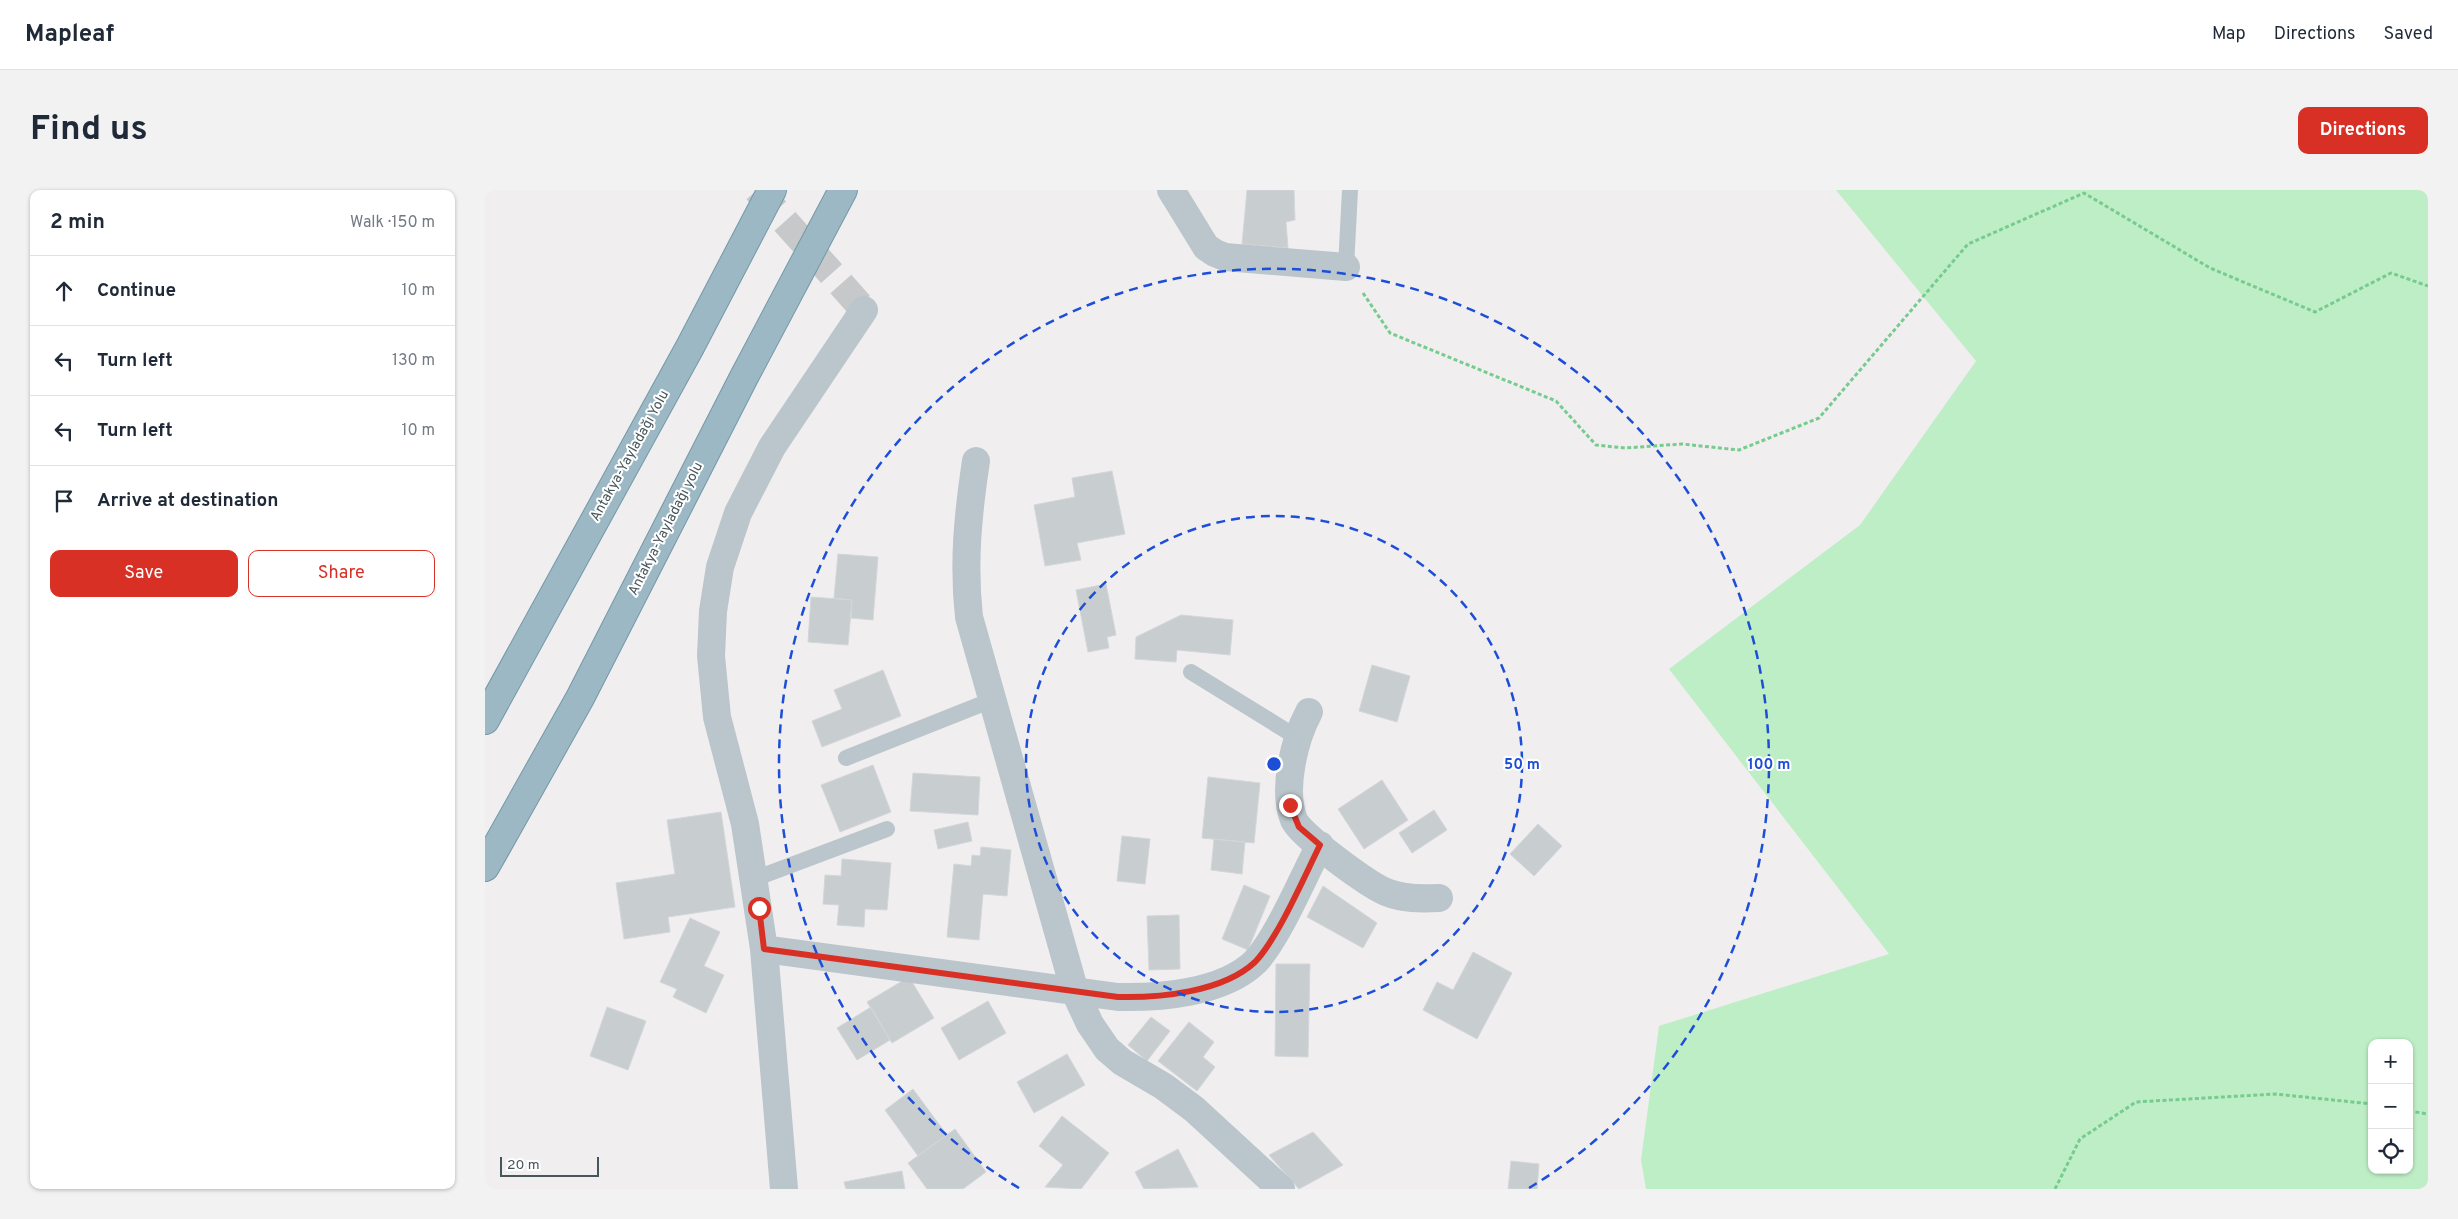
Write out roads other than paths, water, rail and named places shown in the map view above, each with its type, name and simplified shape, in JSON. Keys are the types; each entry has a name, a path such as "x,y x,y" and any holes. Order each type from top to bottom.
{"highway":[{"name":"Antakya-Yayladağı Yolu","path":"485,720 690,347 772,190"},
{"name":"Antakya-Yayladağı yolu","path":"485,867 580,698 739,386 843,190"}],"street":[{"path":"1171,190 1207,247 1215,254 1225,257 1346,267"},
{"path":"784,1189 764,949 745,824 717,717 711,656 713,611 721,567 738,513 772,447 864,310"},
{"path":"976,461 966,538 967,593 973,631 1075,992 1090,1024 1107,1049 1128,1066 1163,1086 1195,1109 1281,1189"},
{"path":"1309,712 1298,738 1291,773 1292,812 1299,827 1320,845 1386,892 1411,898 1439,898"},
{"path":"764,949 1075,992 1118,997 1163,996 1212,984 1235,976 1255,961 1263,951 1320,845"}],"lane":[{"path":"1346,267 1350,190"},
{"path":"1191,672 1298,738"},
{"path":"845,758 992,700"},
{"path":"754,879 887,829"}],"tunnel":[{"path":"757,190 864,310"}]}
